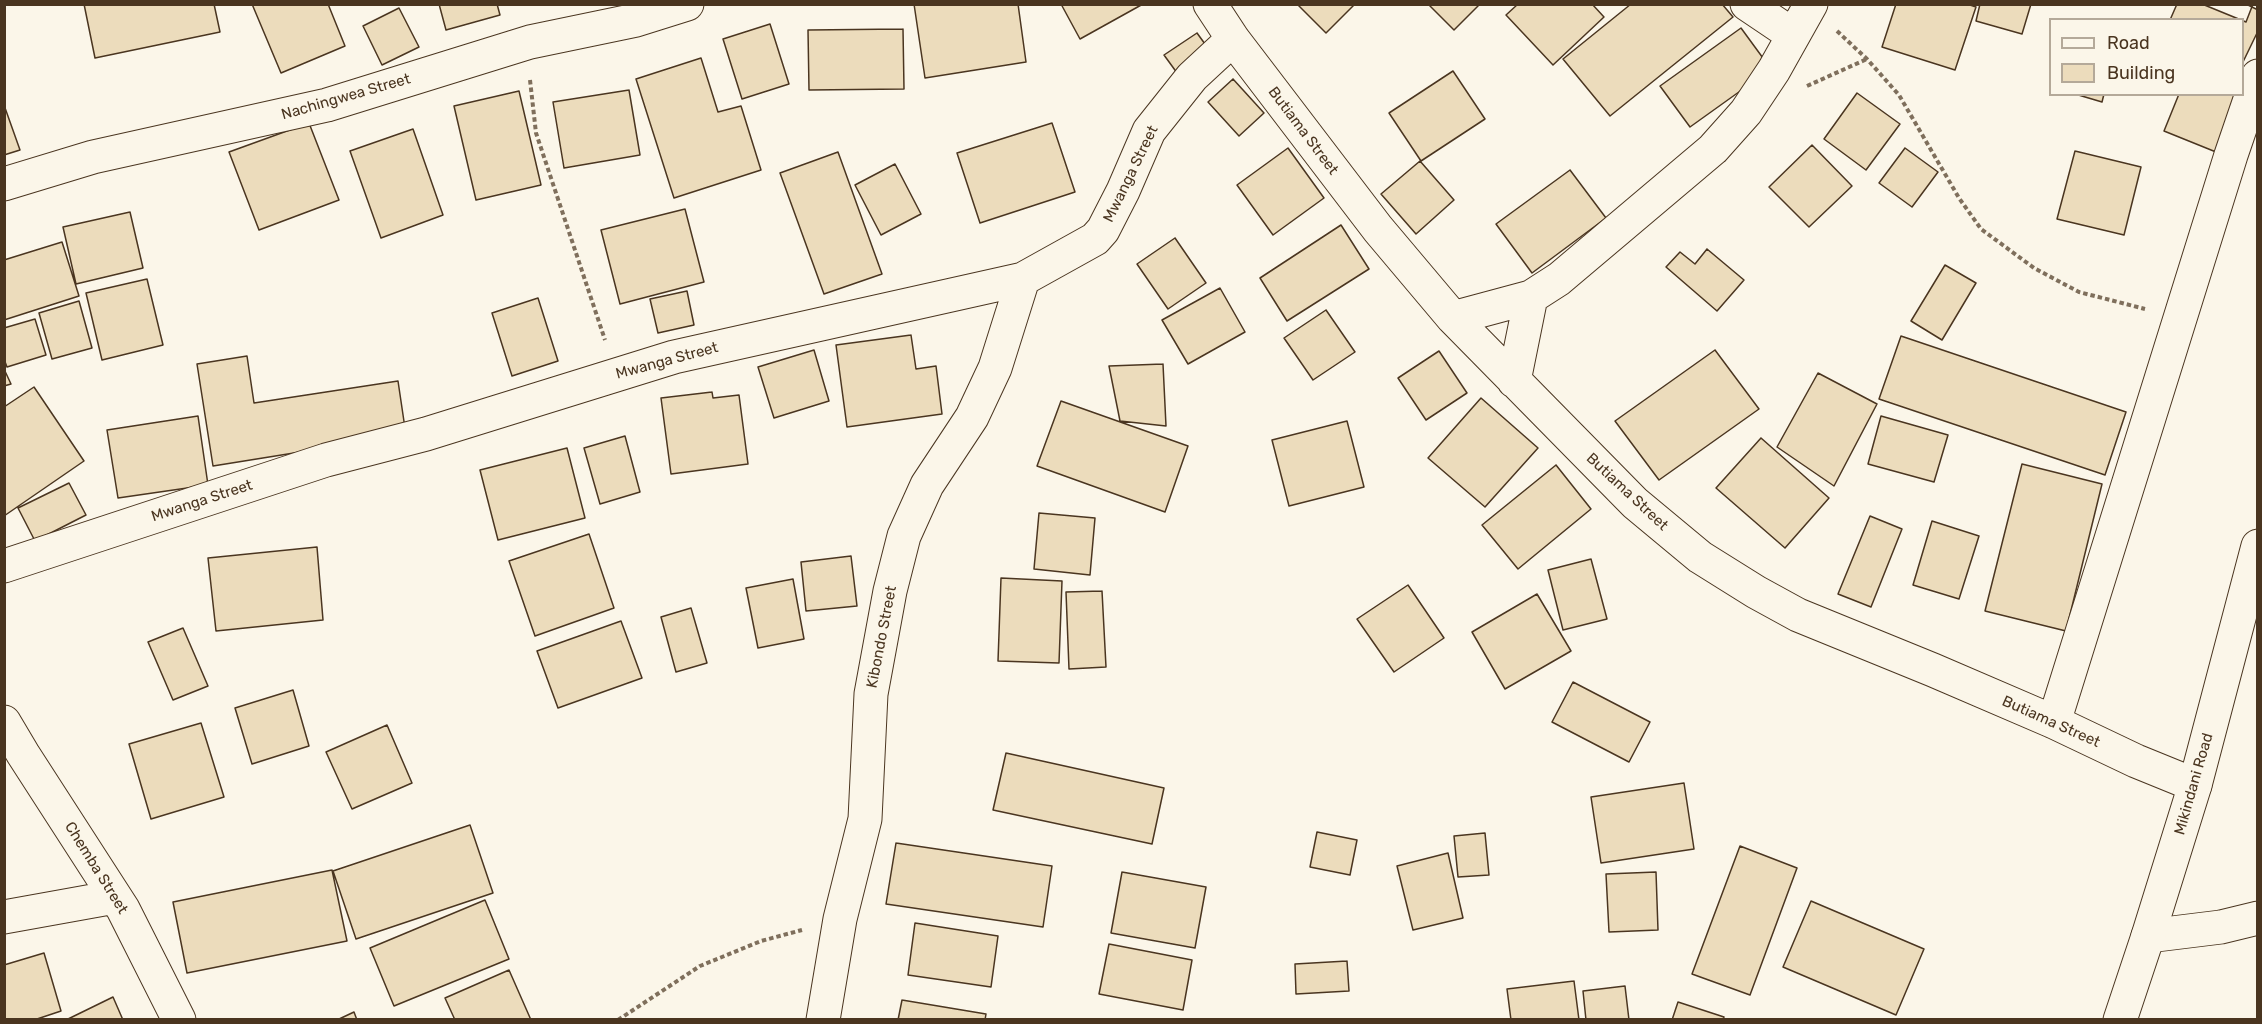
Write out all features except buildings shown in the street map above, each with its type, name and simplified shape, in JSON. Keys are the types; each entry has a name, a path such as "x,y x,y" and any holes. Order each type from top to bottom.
{"main road":[{"name":"Nachingwea Street","path":"4,184 93,157 327,105 530,42 636,20 687,4"},
{"name":"Butiama Street","path":"1210,4 1233,39 1378,229 1453,318 1635,503 1700,557 1798,615 2054,722 2136,761 2195,785"},
{"path":"1747,4 1793,35"},
{"path":"1453,318 1531,297 1559,279 1713,149 1746,112 1774,70 1811,4"},
{"name":"Mwanga Street","path":"4,566 326,460 426,434 686,355 1023,279 1095,239 1103,230 1149,131 1192,77 1233,39"},
{"path":"2054,722 2258,76"},
{"name":"Kibondo Street","path":"823,1020 840,920 865,819 871,694 890,591 904,536 927,485 972,417 995,368 1023,279"},
{"path":"1514,381 1531,297"},
{"name":"Mikindani Road","path":"2120,1020 2195,785 2258,546"},
{"name":"Chemba Street","path":"4,722 22,754 123,909 179,1020"},
{"path":"4,917 115,897"},
{"path":"2148,936 2221,927 2258,918"}],"path":[{"path":"1835,29 1867,59 1899,95 1959,198 1981,229 2034,268 2079,292 2180,319"},
{"path":"530,42 530,84 536,133 617,375"},
{"path":"618,1020 700,966 761,941 840,920"}]}
